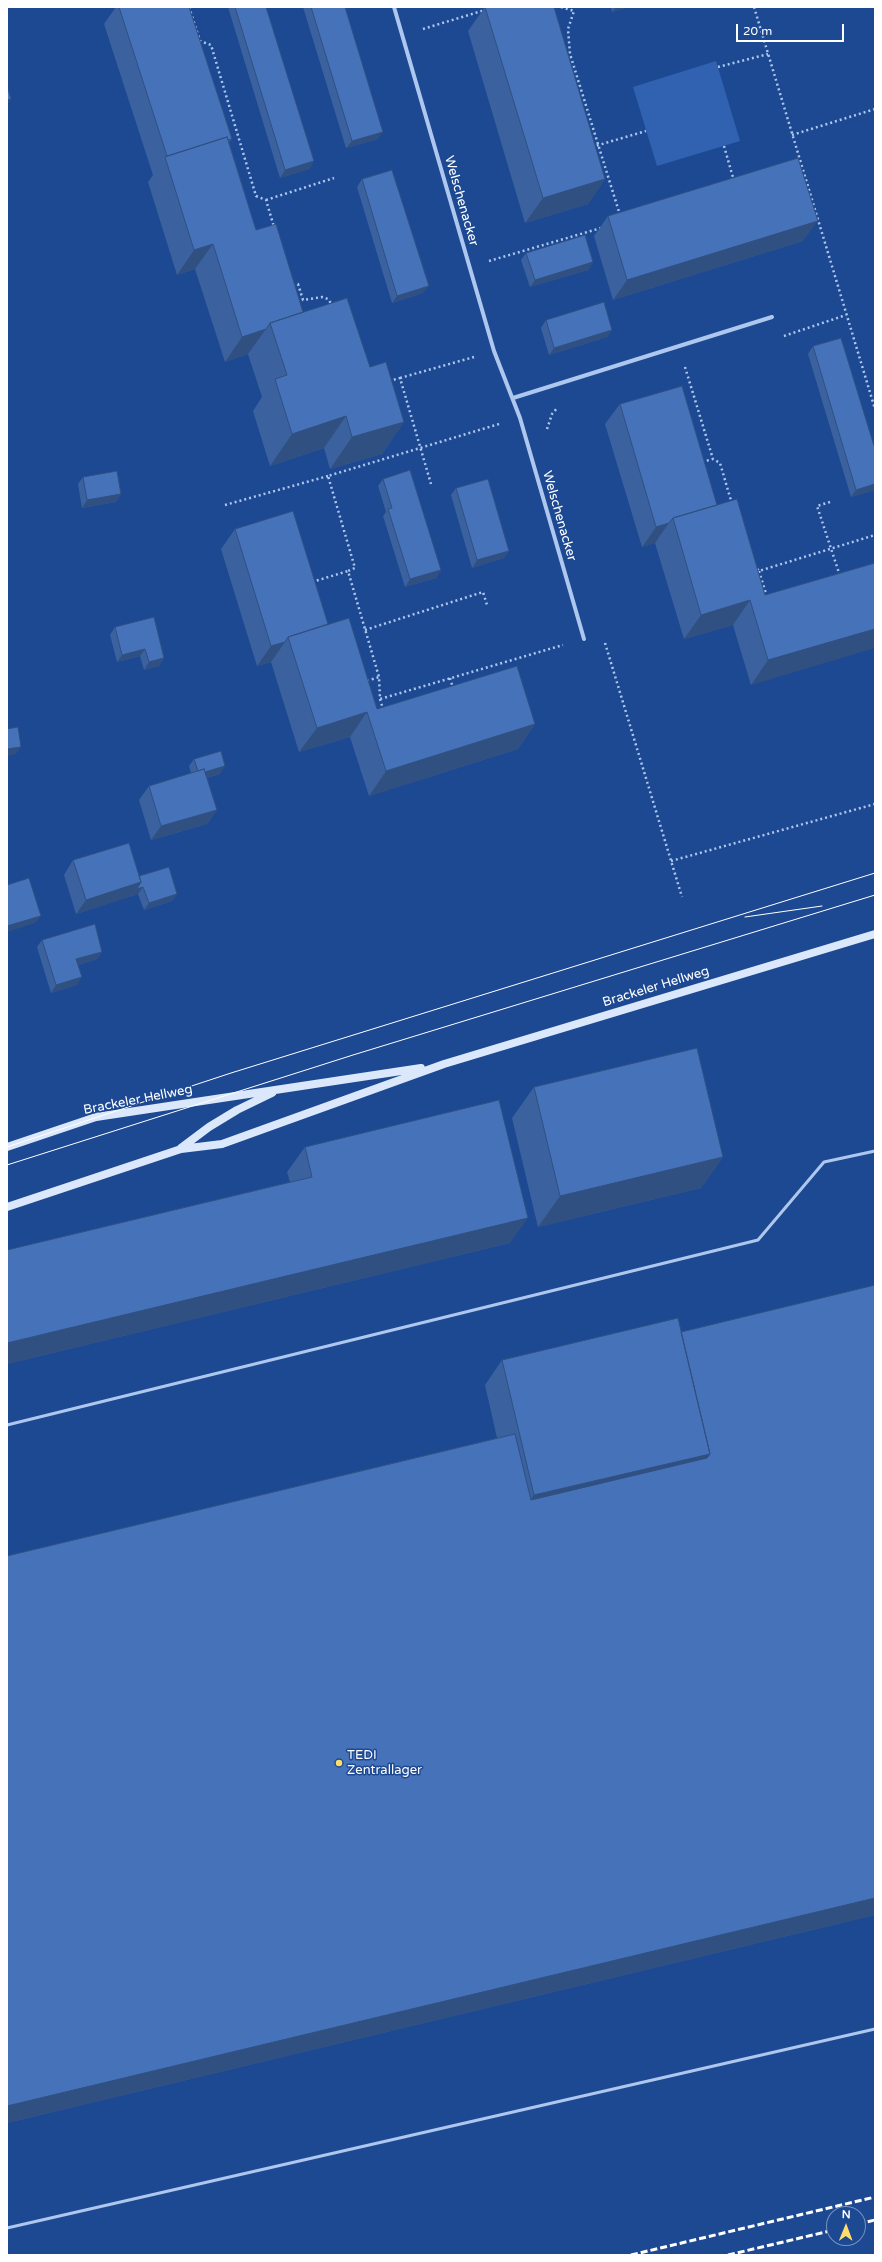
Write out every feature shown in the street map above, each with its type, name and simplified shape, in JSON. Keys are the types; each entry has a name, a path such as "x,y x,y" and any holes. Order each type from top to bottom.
{"main road":[{"name":"Brackeler Hellweg","path":"7,1206 181,1149 222,1144 444,1064 875,934"},
{"name":"Brackeler Hellweg","path":"7,1147 96,1117 350,1080 444,1064"},
{"name":"Brackeler Hellweg","path":"181,1149 209,1127 237,1110 277,1090"}],"street":[{"name":"Welschenacker","path":"394,7 494,351 520,418 584,639"},
{"path":"513,398 772,317"}],"lane":[{"path":"7,1424 758,1240 824,1162 875,1151"},
{"path":"7,2228 875,2029"}],"path":[{"path":"189,7 200,41 211,46 256,196 266,200 334,178"},
{"path":"561,7 574,10 568,29 570,54 622,221"},
{"path":"754,7 875,409"},
{"path":"402,35 489,9"},
{"path":"564,55 570,54"},
{"path":"718,68 768,54"},
{"path":"792,135 875,109"},
{"path":"586,149 646,131"},
{"path":"724,146 735,187"},
{"path":"794,170 802,168"},
{"path":"266,200 275,228"},
{"path":"470,267 607,226"},
{"path":"291,278 293,285 298,284 303,300 322,298 328,299 335,313"},
{"path":"779,337 846,315"},
{"path":"386,382 494,351"},
{"path":"678,368 692,364"},
{"path":"685,366 714,459 720,463 733,506"},
{"path":"400,378 431,484"},
{"path":"545,435 552,414 561,406"},
{"path":"225,505 328,476 520,418"},
{"path":"700,463 714,459"},
{"path":"311,582 355,568 328,476"},
{"path":"830,502 817,506 840,577"},
{"path":"758,571 875,535"},
{"path":"754,567 758,571 768,599"},
{"path":"348,571 379,677 380,699 384,712"},
{"path":"365,630 483,592 487,605"},
{"path":"380,699 602,634 682,897"},
{"path":"365,681 379,677"},
{"path":"450,678 454,690"},
{"path":"671,861 875,804"}],"shaded area":[{"path":"716,61 740,141 657,166 633,87"}],"building":[{"path":"119,7 189,7 232,139 228,140 227,137 167,156"},
{"path":"235,7 266,7 314,161 285,170"},
{"path":"311,7 345,7 383,132 352,141"},
{"path":"485,7 554,7 605,179 543,198"},
{"path":"7,86 11,99 7,100"},
{"path":"227,137 256,230 276,224 303,312 270,323 266,329 242,337 213,244 194,250 165,157"},
{"path":"798,158 818,221 627,280 608,216"},
{"path":"392,170 429,286 397,296 362,179"},
{"path":"585,235 593,262 535,280 526,253"},
{"path":"347,298 370,367 386,362 404,422 352,437 346,416 292,434 275,379 287,375 270,323"},
{"path":"604,302 612,330 554,348 546,320"},
{"path":"841,338 875,449 875,484 856,490 813,346"},
{"path":"682,386 717,505 673,518 669,523 656,527 620,404"},
{"path":"410,470 441,570 410,579 388,509 392,508 383,479"},
{"path":"117,471 121,494 87,500 83,477"},
{"path":"488,479 509,551 477,560 456,488"},
{"path":"737,499 765,595 875,563 875,629 768,660 750,600 701,615 673,518"},
{"path":"293,511 328,624 288,637 285,642 271,646 235,529"},
{"path":"154,617 164,658 149,662 145,649 122,655 115,627"},
{"path":"349,618 377,709 517,666 535,724 386,771 367,712 317,728 288,637"},
{"path":"18,727 21,747 7,749 7,729"},
{"path":"221,751 225,766 205,772 204,769 198,771 194,759"},
{"path":"204,769 217,810 161,826 149,786"},
{"path":"129,843 141,882 86,900 73,860"},
{"path":"169,867 177,894 149,903 143,887 137,889 141,882 139,876"},
{"path":"29,878 41,916 7,926 7,885"},
{"path":"95,924 102,952 76,959 82,977 56,985 42,940"},
{"path":"697,1048 723,1157 560,1196 534,1087"},
{"path":"499,1100 528,1218 7,1343 7,1250 312,1177 305,1147"},
{"name":"TEDI Zentrallager","path":"875,1285 875,1898 7,2106 7,1556 515,1434 531,1500 707,1458 710,1454 681,1332"},
{"path":"678,1318 710,1454 534,1495 502,1360"}],"tram line":[{"path":"7,1147 231,1073 875,873"},
{"path":"7,1165 353,1055 875,895"},
{"path":"745,917 822,906"}],"railway":[{"path":"631,2255 875,2197"},
{"path":"866,2222 875,2220"},
{"path":"728,2255 826,2232"}],"place":[{"name":"TEDI Zentrallager","path":"339,1763"}]}
